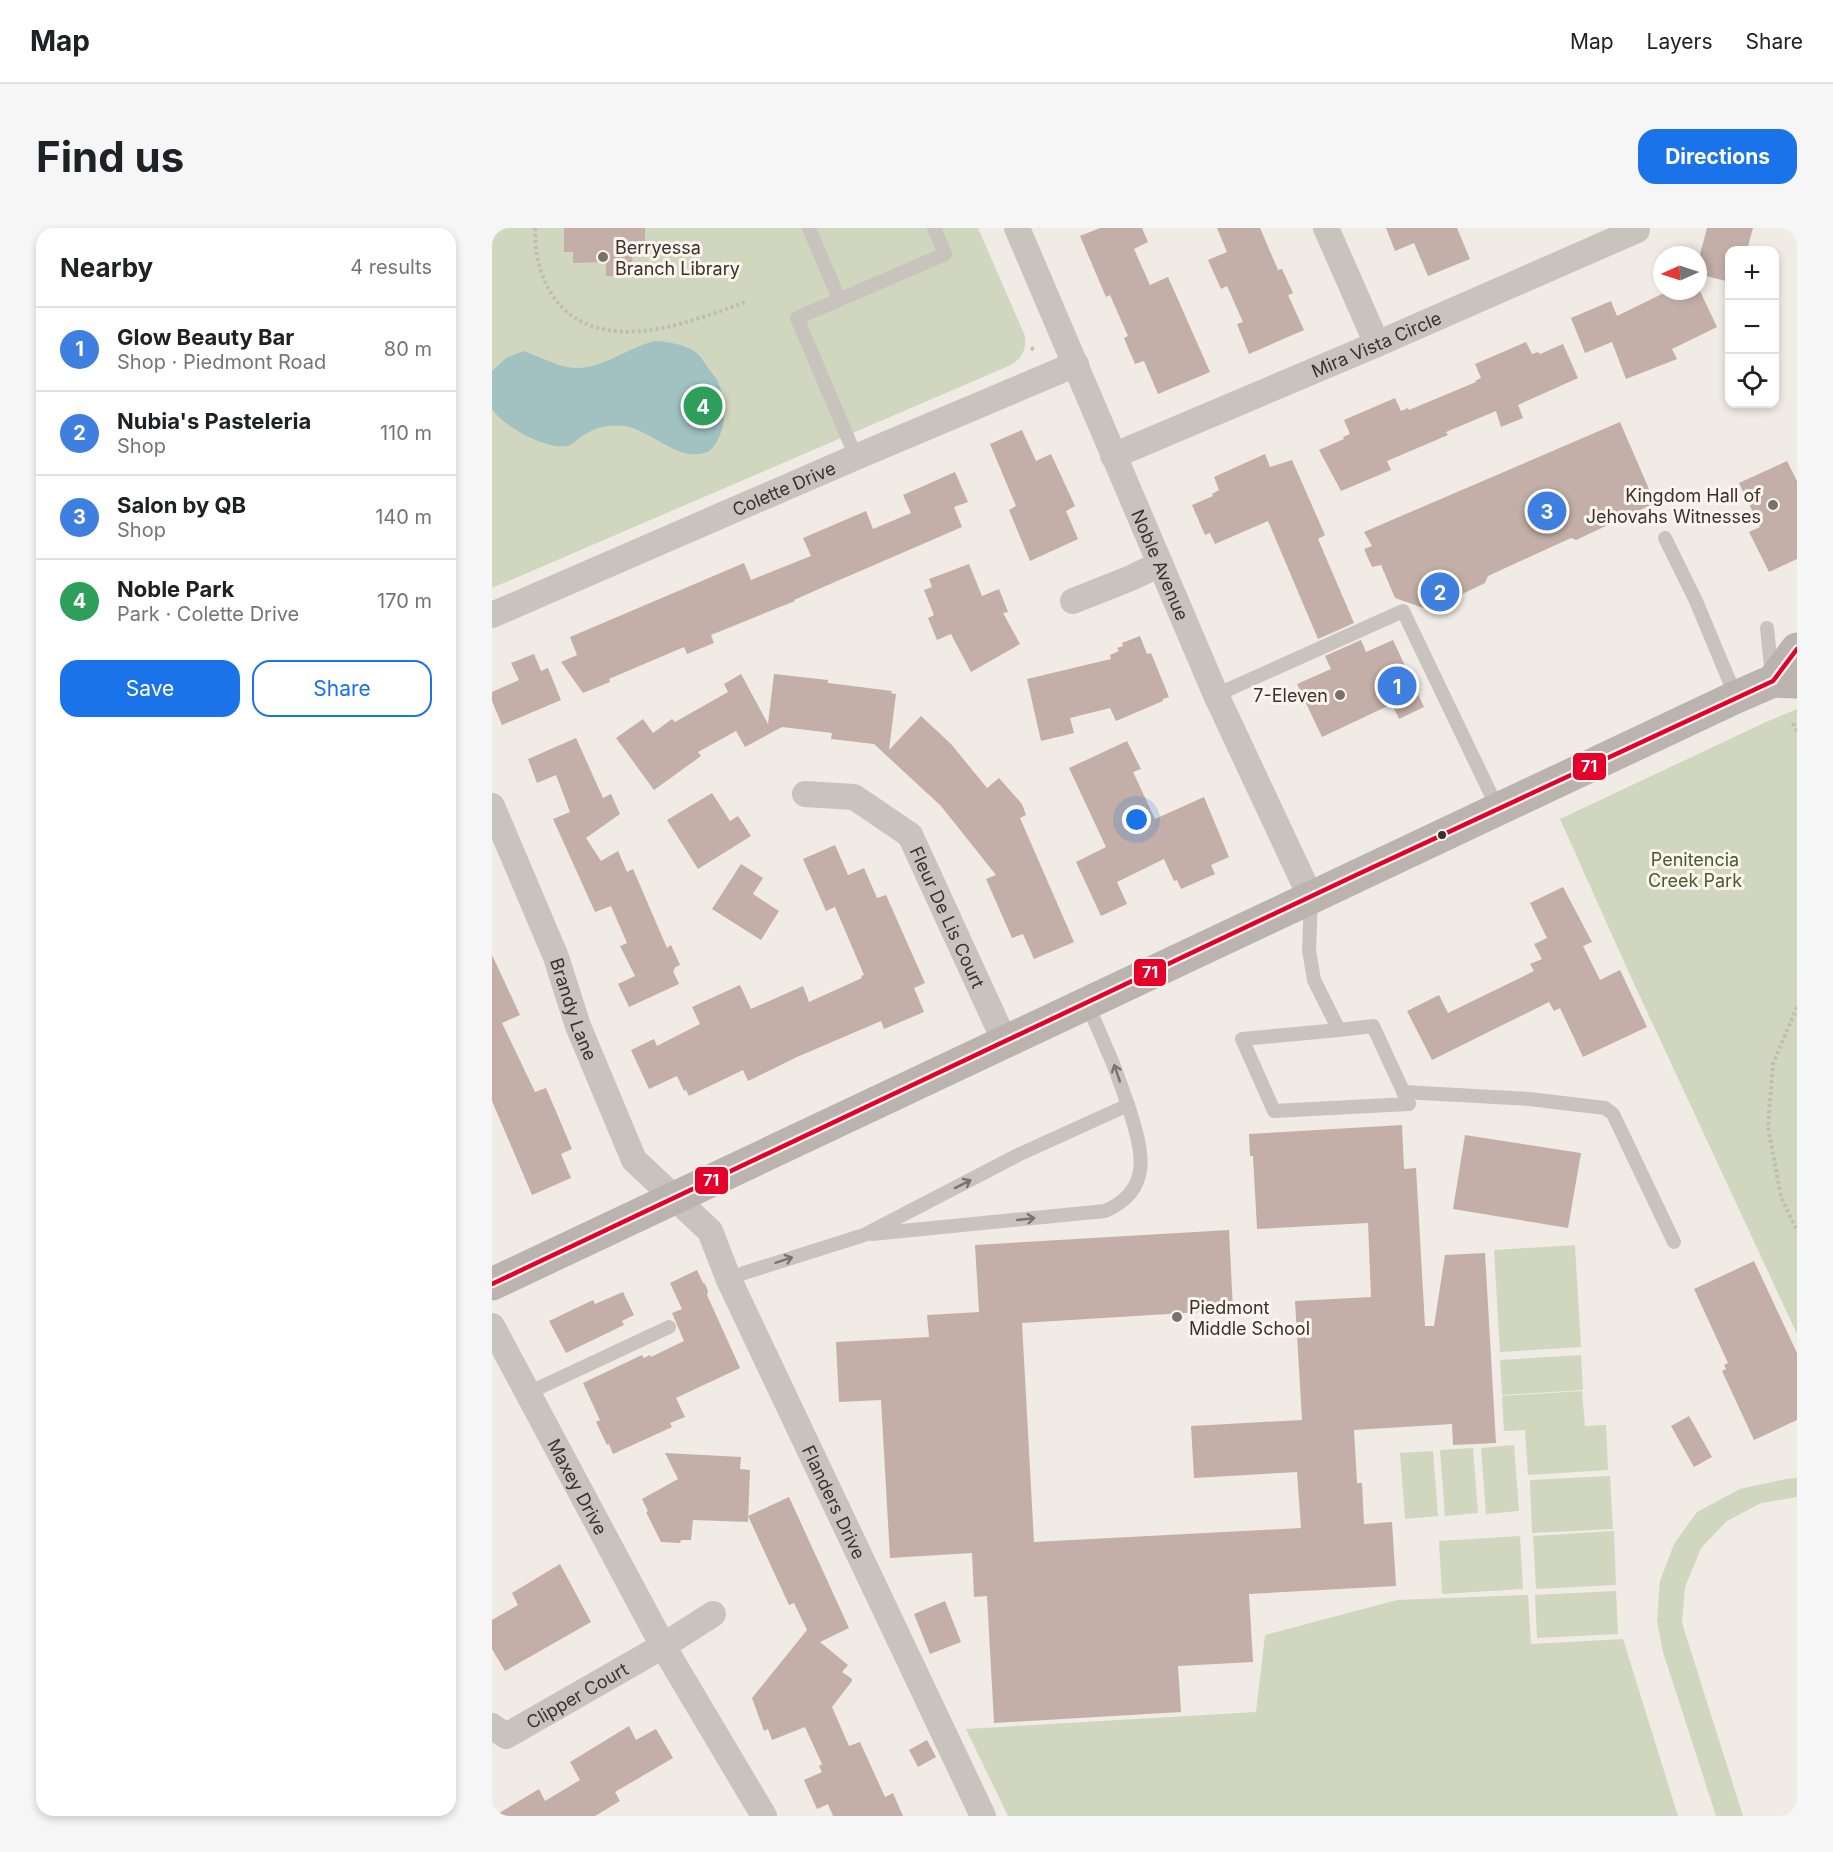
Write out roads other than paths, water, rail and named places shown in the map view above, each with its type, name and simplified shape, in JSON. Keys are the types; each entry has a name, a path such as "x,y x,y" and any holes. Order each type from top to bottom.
{"main road":[{"path":"492,1284 1736,697 1785,682 1797,649"}],"street":[{"name":"Noble Avenue","path":"1017,228 1216,695 1311,897"},
{"path":"1326,228 1377,344"},
{"name":"Mira Vista Circle","path":"1113,456 1377,344 1637,230 1636,228"},
{"name":"Colette Drive","path":"492,615 1076,364"},
{"path":"1073,602 1160,564"},
{"name":"Fleur De Lis Court","path":"805,794 854,797 910,835 1005,1042"},
{"name":"Brandy Lane","path":"492,806 556,957 578,1026 634,1160 675,1197"},
{"name":"Flanders Drive","path":"675,1197 710,1231 729,1281 983,1816"},
{"name":"Maxey Drive","path":"492,1326 663,1646 764,1816"},
{"path":"663,1646 713,1614"},
{"name":"Clipper Court","path":"492,1726 506,1736 663,1646"}],"lane":[{"path":"809,228 840,299"},
{"path":"856,457 796,318 945,254 934,228"},
{"path":"1665,538 1696,601 1736,697"},
{"path":"1216,695 1403,610 1498,809"},
{"path":"1767,628 1785,682"},
{"path":"1311,897 1309,950 1314,980 1339,1030"},
{"path":"864,1235 1105,1211 1116,1206 1132,1193 1142,1167 1139,1141 1114,1066 1088,1003"},
{"path":"1373,1026 1409,1104 1274,1111 1242,1039 1339,1030 1373,1026"},
{"path":"1403,1092 1529,1099 1605,1108 1612,1114 1674,1242"},
{"path":"729,1281 744,1273 864,1235 1018,1155 1128,1105"},
{"path":"528,1393 669,1327"}],"water":[{"path":"655,341 677,344 698,354 717,380 724,403 724,419 717,441 706,452 684,453 644,433 618,425 597,428 567,446 548,444 537,441 505,423 492,409 492,371 506,358 523,351 562,366 579,368 601,363"}],"place":[{"name":"Berryessa Branch Library","path":"603,257"},
{"name":"Noble Park","path":"703,406"},
{"name":"Kingdom Hall of Jehovahs Witnesses","path":"1773,505"},
{"name":"Salon by QB","path":"1547,511"},
{"name":"Nubia's Pasteleria","path":"1440,592"},
{"name":"Glow Beauty Bar","path":"1397,686"},
{"name":"7-Eleven","path":"1340,695"},
{"name":"Piedmont Middle School","path":"1177,1317"}],"park label":[{"name":"Penitencia Creek Park","path":"1695,869"}]}
